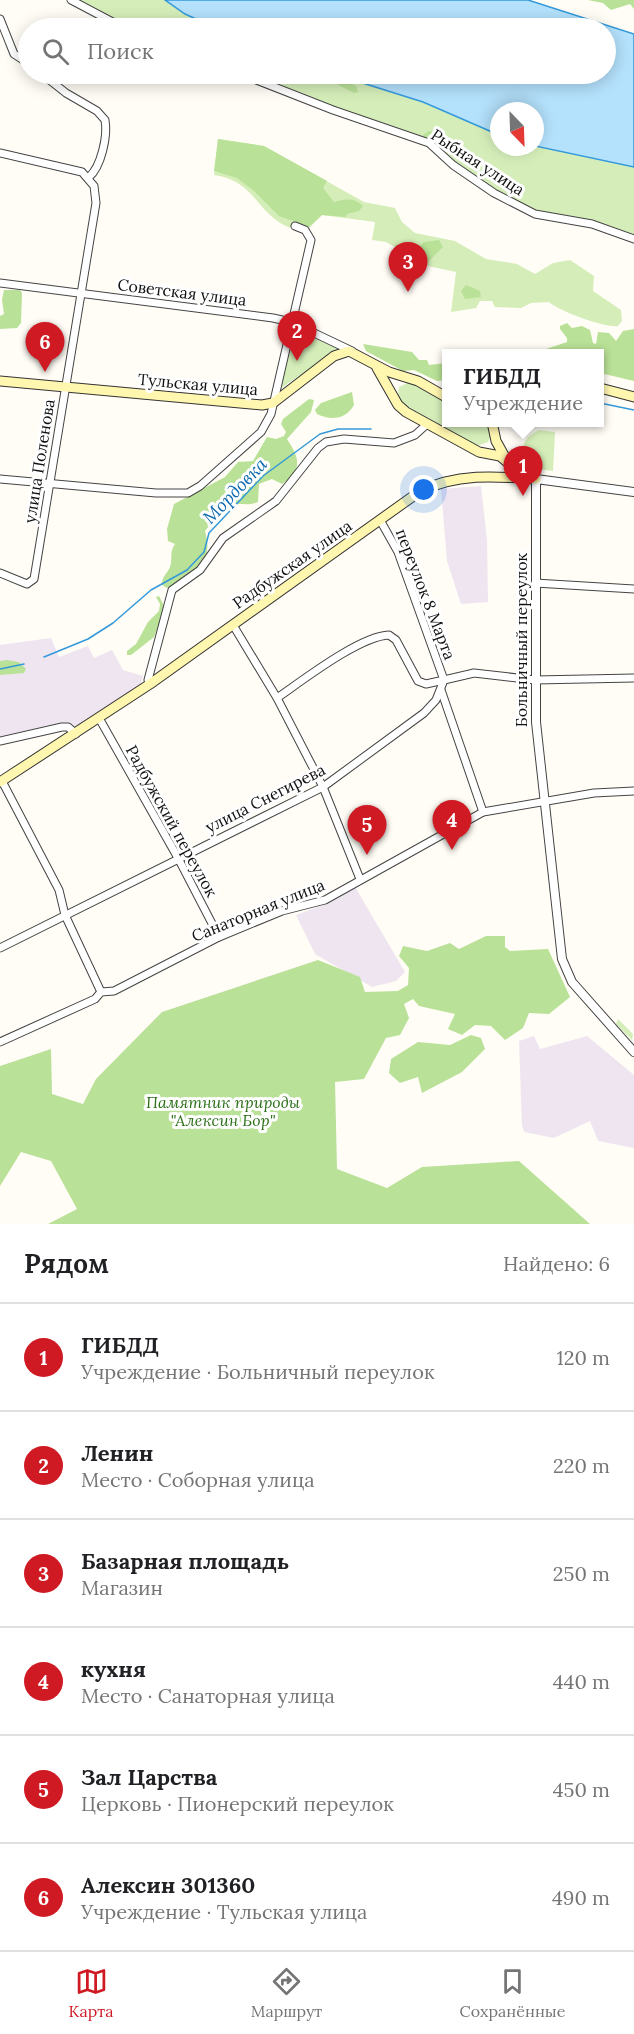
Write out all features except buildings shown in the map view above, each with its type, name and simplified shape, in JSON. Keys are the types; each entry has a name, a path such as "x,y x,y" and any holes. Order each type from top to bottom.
{"main road":[{"name":"Тульская улица","path":"0,381 250,405 273,403 334,356 343,352 354,352"},
{"path":"354,352 389,372 406,377 442,394"},
{"path":"374,364 399,405 426,426 479,452 496,454 531,479"},
{"path":"393,394 395,385 406,377"},
{"path":"604,383 634,391"},
{"path":"433,389 442,387"},
{"path":"604,389 634,397"},
{"path":"479,452 489,447 491,427"},
{"path":"491,427 509,464"},
{"name":"Радбужская улица","path":"1,782 150,684 419,492 440,482 464,477 531,479"}],"street":[{"path":"71,0 105,18"},
{"path":"0,19 14,54 18,57"},
{"path":"0,153 73,168 89,177 95,172 99,161 105,120 97,111 55,84"},
{"name":"Рыбная улица","path":"266,84 429,143 448,161 486,187 535,213 592,224 634,239"},
{"name":"улица Поленова","path":"0,573 27,584 34,579 96,203 94,186 89,177"},
{"path":"0,479 180,494 200,486 261,432 268,422 310,248 309,234 295,226"},
{"name":"Советская улица","path":"0,283 291,322 354,352"},
{"path":"150,684 148,680 172,590 201,570 223,538 276,501 318,448 326,442 345,438 394,443 415,435 426,426"},
{"name":"Радбужская улица","path":"531,479 634,492"},
{"name":"Больничный переулок","path":"531,479 537,732 564,966 575,986 634,1052"},
{"name":"переулок 8 Марта","path":"380,520 398,552 444,680"},
{"path":"535,583 634,588"},
{"path":"233,624 277,698 323,787 360,879"},
{"path":"277,698 336,658 378,635 389,635 396,640 418,681 426,684 474,673 535,680 634,678"},
{"name":"улица Снегирева","path":"0,948 323,787 424,713 441,690 444,680"},
{"path":"441,690 483,812"},
{"name":"Радбужский переулок","path":"99,718 178,858 219,937"},
{"path":"0,741 62,727 68,727 76,734"},
{"path":"1,782 59,890 65,915 101,992"},
{"name":"Санаторная улица","path":"0,1042 95,999 101,992 114,990 219,937 282,911 325,900 483,812 594,793 634,791"}],"shaded area":[{"path":"481,486 487,540 488,602 461,604 447,561 441,489"},
{"path":"51,638 59,657 88,646 94,658 112,650 123,670 143,676 141,684 79,727 69,725 0,740 0,645"},
{"path":"355,887 405,972 396,981 372,987 315,954 296,915 323,905"},
{"path":"534,1036 540,1049 587,1036 634,1075 634,1148 598,1141 590,1121 554,1138 524,1132 519,1041"}],"green space":[{"path":"67,0 165,0 194,18 101,18"},
{"path":"588,0 634,0 634,9 630,4 611,10 603,3"},
{"path":"264,84 366,84 423,102 490,131 490,156 544,156 544,148 634,167 634,241 593,226 545,218 493,194 434,148"},
{"path":"337,84 356,86 358,92 354,93"},
{"path":"429,131 449,140 459,158 453,156 442,142 425,139 423,135"},
{"path":"218,139 264,146 364,202 395,208 402,222 415,233 455,241 486,259 517,264 535,274 553,263 570,260 594,276 593,291 621,310 622,321 618,326 593,322 549,302 531,303 521,308 495,307 492,301 480,301 476,308 451,312 456,272 428,266 386,242 372,240 375,222 322,215 305,232 282,224 237,183 214,175"},
{"path":"218,139 264,146 327,181 323,188 334,202 349,200 356,201 363,206 359,211 347,214 346,217 322,215 309,227 279,216 237,178 214,171"},
{"path":"439,240 443,247 428,262 419,261 417,250 424,242"},
{"path":"466,285 480,291 481,297 465,299 461,291"},
{"path":"4,290 20,290 22,293 21,323 17,328 0,329 0,316 4,314 2,300"},
{"path":"567,323 572,328 582,326 590,330 593,343 596,344 598,332 609,333 616,341 623,331 634,329 634,381 604,374 604,349 546,349 567,342 560,326"},
{"path":"297,330 338,349 280,389 292,332"},
{"path":"363,344 412,352 419,360 427,360 429,365 442,363 442,380 437,381 414,370 403,371 366,351"},
{"path":"411,381 442,399 442,426 403,404 398,395 399,387"},
{"path":"352,392 354,405 343,416 328,418 317,414 315,410 321,403"},
{"path":"309,399 314,400 311,412 287,439 297,460 294,475 282,484 272,479 259,484 258,502 234,505 224,510 205,531 207,552 199,567 167,588 162,585 170,566 175,544 168,541 167,529 174,504 225,477 238,462 253,461 267,437 276,439 284,436 286,432 281,424 283,419"},
{"path":"444,427 486,427 491,436 488,442 477,446"},
{"path":"539,430 555,432 553,471 530,468 526,462 523,451 525,441"},
{"path":"159,596 165,608 154,637 131,655 127,655 127,651 136,644 148,622 159,611 160,604 156,597"},
{"path":"0,661 19,662 26,669 24,673 0,675"},
{"name":"Памятник природы \"Алексин Бор\"","path":"486,936 505,936 505,947 510,951 548,949 570,997 549,1014 529,1013 523,1028 505,1040 491,1026 475,1025 462,1035 448,1029 455,1014 419,1006 413,999 404,1004 409,1018 400,1035 386,1038 364,1079 335,1082 337,1169 387,1188 422,1167 519,1161 590,1224 48,1224 77,1209 51,1161 21,1152 0,1186 0,1066 51,1049 52,1094 83,1104 96,1079 162,1012 318,960 360,977 365,992 398,991 408,985 409,968 399,956 403,946 427,951 450,943 459,949"},
{"path":"618,1019 633,1034 632,1040 616,1024"},
{"path":"471,1035 481,1038 485,1049 462,1072 422,1093 418,1077 400,1083 389,1073 391,1059 418,1042 450,1045"}],"water":[{"path":"165,0 528,0 584,18 194,18"},
{"path":"616,28 634,34 634,167 544,148 544,102 490,102 490,131 423,102 366,84 616,84"}],"waterway":[{"name":"Мордовка","path":"604,404 634,410"},
{"name":"Мордовка","path":"44,657 88,639 113,623 151,590 187,570 204,552 209,533 263,476 320,434 338,429 371,429"},
{"name":"Мордовка","path":"0,669 24,664"}],"place":[{"name":"Базарная площадь","path":"408,292"},
{"name":"Ленин","path":"297,361"},
{"name":"Алексин 301360","path":"45,372"},
{"name":"ГИБДД","path":"523,496"},
{"name":"кухня","path":"452,850"},
{"name":"Зал Царства","path":"367,855"}]}
